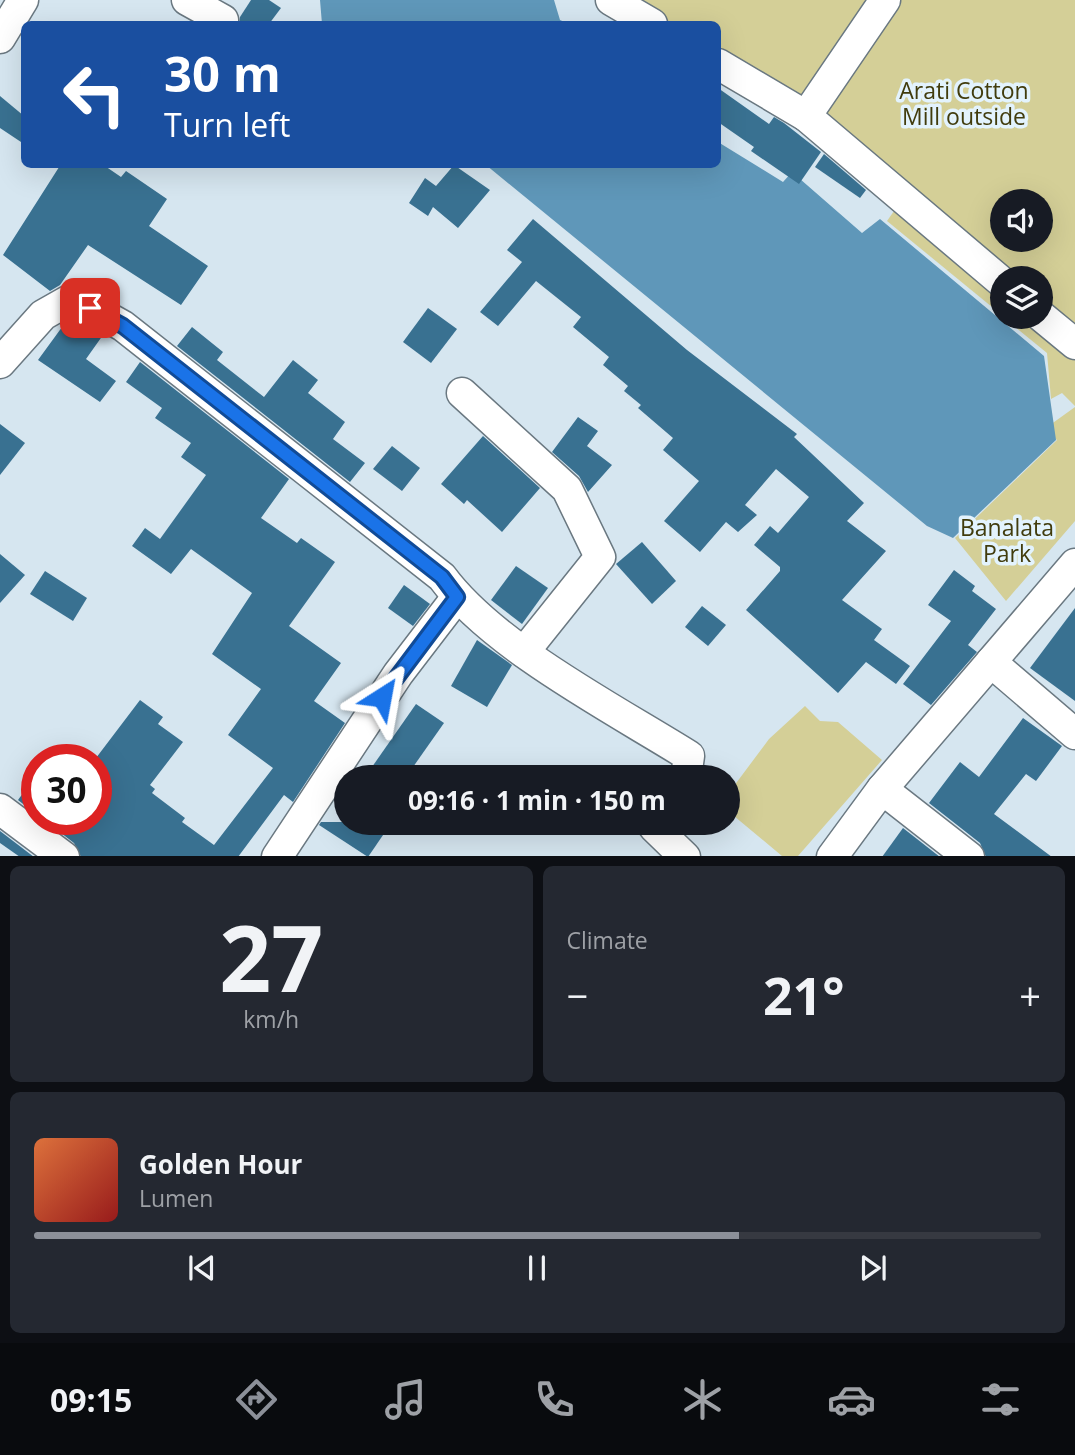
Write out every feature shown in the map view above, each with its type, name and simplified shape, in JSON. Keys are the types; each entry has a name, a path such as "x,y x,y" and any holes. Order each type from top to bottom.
{"street":[{"path":"2,28 23,0"},
{"path":"187,0 223,20"},
{"path":"611,0 647,21"},
{"path":"806,116 885,0"},
{"path":"721,66 806,116 990,272"},
{"path":"0,363 43,315 73,299 123,326 442,577 457,597 524,652 689,756 688,765"},
{"path":"1053,326 1075,344"},
{"path":"461,393 567,489 600,557 524,652"},
{"path":"831,856 882,789 1075,564"},
{"path":"277,856 397,674 457,597"},
{"path":"991,662 1075,734"},
{"path":"882,789 969,856"},
{"path":"0,809 64,856"},
{"path":"663,835 685,856"}],"green space":[{"path":"624,0 866,0 795,104 721,59 721,21 659,21"},
{"name":"Arati Cotton Mill outside","path":"895,0 1075,0 1075,329 1053,311 1053,266 998,266 815,118"},
{"path":"899,204 990,283 990,305 887,221"},
{"path":"1018,329 1042,329 1075,357 1075,406 1062,393 1051,399 1047,353"},
{"name":"Banalata Park","path":"1075,407 1075,521 1006,601 955,538 1057,440 1049,433 1050,425"},
{"path":"805,706 820,721 838,722 882,760 798,856 782,856 740,821 740,778 769,739"}],"water":[{"path":"320,0 554,0 562,21 322,21"},
{"path":"721,144 783,182 792,172 862,233 880,219 990,311 990,329 1012,329 1044,356 1056,440 953,538 927,526 490,168 721,168"}],"building":[{"path":"251,0 269,0 281,8 271,21 239,21"},
{"path":"721,90 769,124 774,117 784,123 821,152 799,184 751,151 754,147 721,124"},
{"path":"0,96 21,114 21,142 0,128"},
{"path":"824,154 866,190 860,198 815,167"},
{"path":"58,168 108,168 121,177 126,171 167,199 149,226 208,266 181,305 88,245 60,285 50,291 3,255"},
{"path":"451,168 458,168 490,190 458,228 433,207 428,216 409,203 425,178 436,186"},
{"path":"533,219 687,350 797,434 794,437 864,503 847,521 886,551 842,600 882,629 874,640 910,666 896,684 866,662 838,693 746,610 780,571 780,567 754,545 770,526 778,533 809,497 776,469 745,505 757,515 738,532 726,522 700,552 664,521 699,481 663,450 673,438 638,408 641,405 624,391 628,386 603,365 609,357 573,327 581,317 536,281 498,326 480,312 522,262 507,250"},
{"path":"428,308 457,329 431,363 403,342"},
{"path":"73,318 103,335 86,359 116,381 100,402 38,360 65,323"},
{"path":"192,327 223,352 217,360 264,397 293,360 318,380 308,393 345,422 333,439 365,463 350,482 177,346"},
{"path":"140,362 289,479 261,518 297,543 301,538 335,562 289,626 341,663 314,701 345,723 293,802 284,795 239,856 80,856 74,843 64,835 112,835 112,744 107,744 140,700 163,717 158,724 183,742 150,785 155,789 152,793 185,818 182,822 214,845 273,768 228,735 261,689 212,654 252,593 191,549 171,574 132,546 145,528 160,539 206,475 181,457 191,443 155,418 162,408 126,382"},
{"path":"578,417 598,431 587,446 612,465 588,492 579,476 552,452"},
{"path":"0,424 25,443 0,475"},
{"path":"483,436 540,488 502,532 467,500 464,504 441,484"},
{"path":"392,446 420,468 402,491 373,469"},
{"path":"642,542 676,581 652,604 616,564"},
{"path":"0,554 25,575 0,603"},
{"path":"516,566 548,588 522,624 491,600"},
{"path":"954,570 975,586 972,591 996,609 968,645 977,652 931,705 903,684 951,621 928,605"},
{"path":"45,571 87,598 73,621 30,594"},
{"path":"404,585 430,604 413,626 388,608"},
{"path":"702,606 726,625 708,646 685,627"},
{"path":"1075,608 1075,701 1030,668"},
{"path":"477,640 512,665 487,707 451,686"},
{"path":"416,704 444,723 414,765 373,765"},
{"path":"1023,718 1062,746 1036,781 1026,774 994,814 1051,856 986,856 980,843 929,803 960,762 979,777"},
{"path":"321,822 334,822 334,835 319,825"},
{"path":"903,828 939,856 883,856"},
{"path":"0,831 33,856 19,856 0,843"},
{"path":"334,835 383,835 366,856"}],"route":[{"path":"90,308 123,326 442,577 457,597 382,697"}]}
